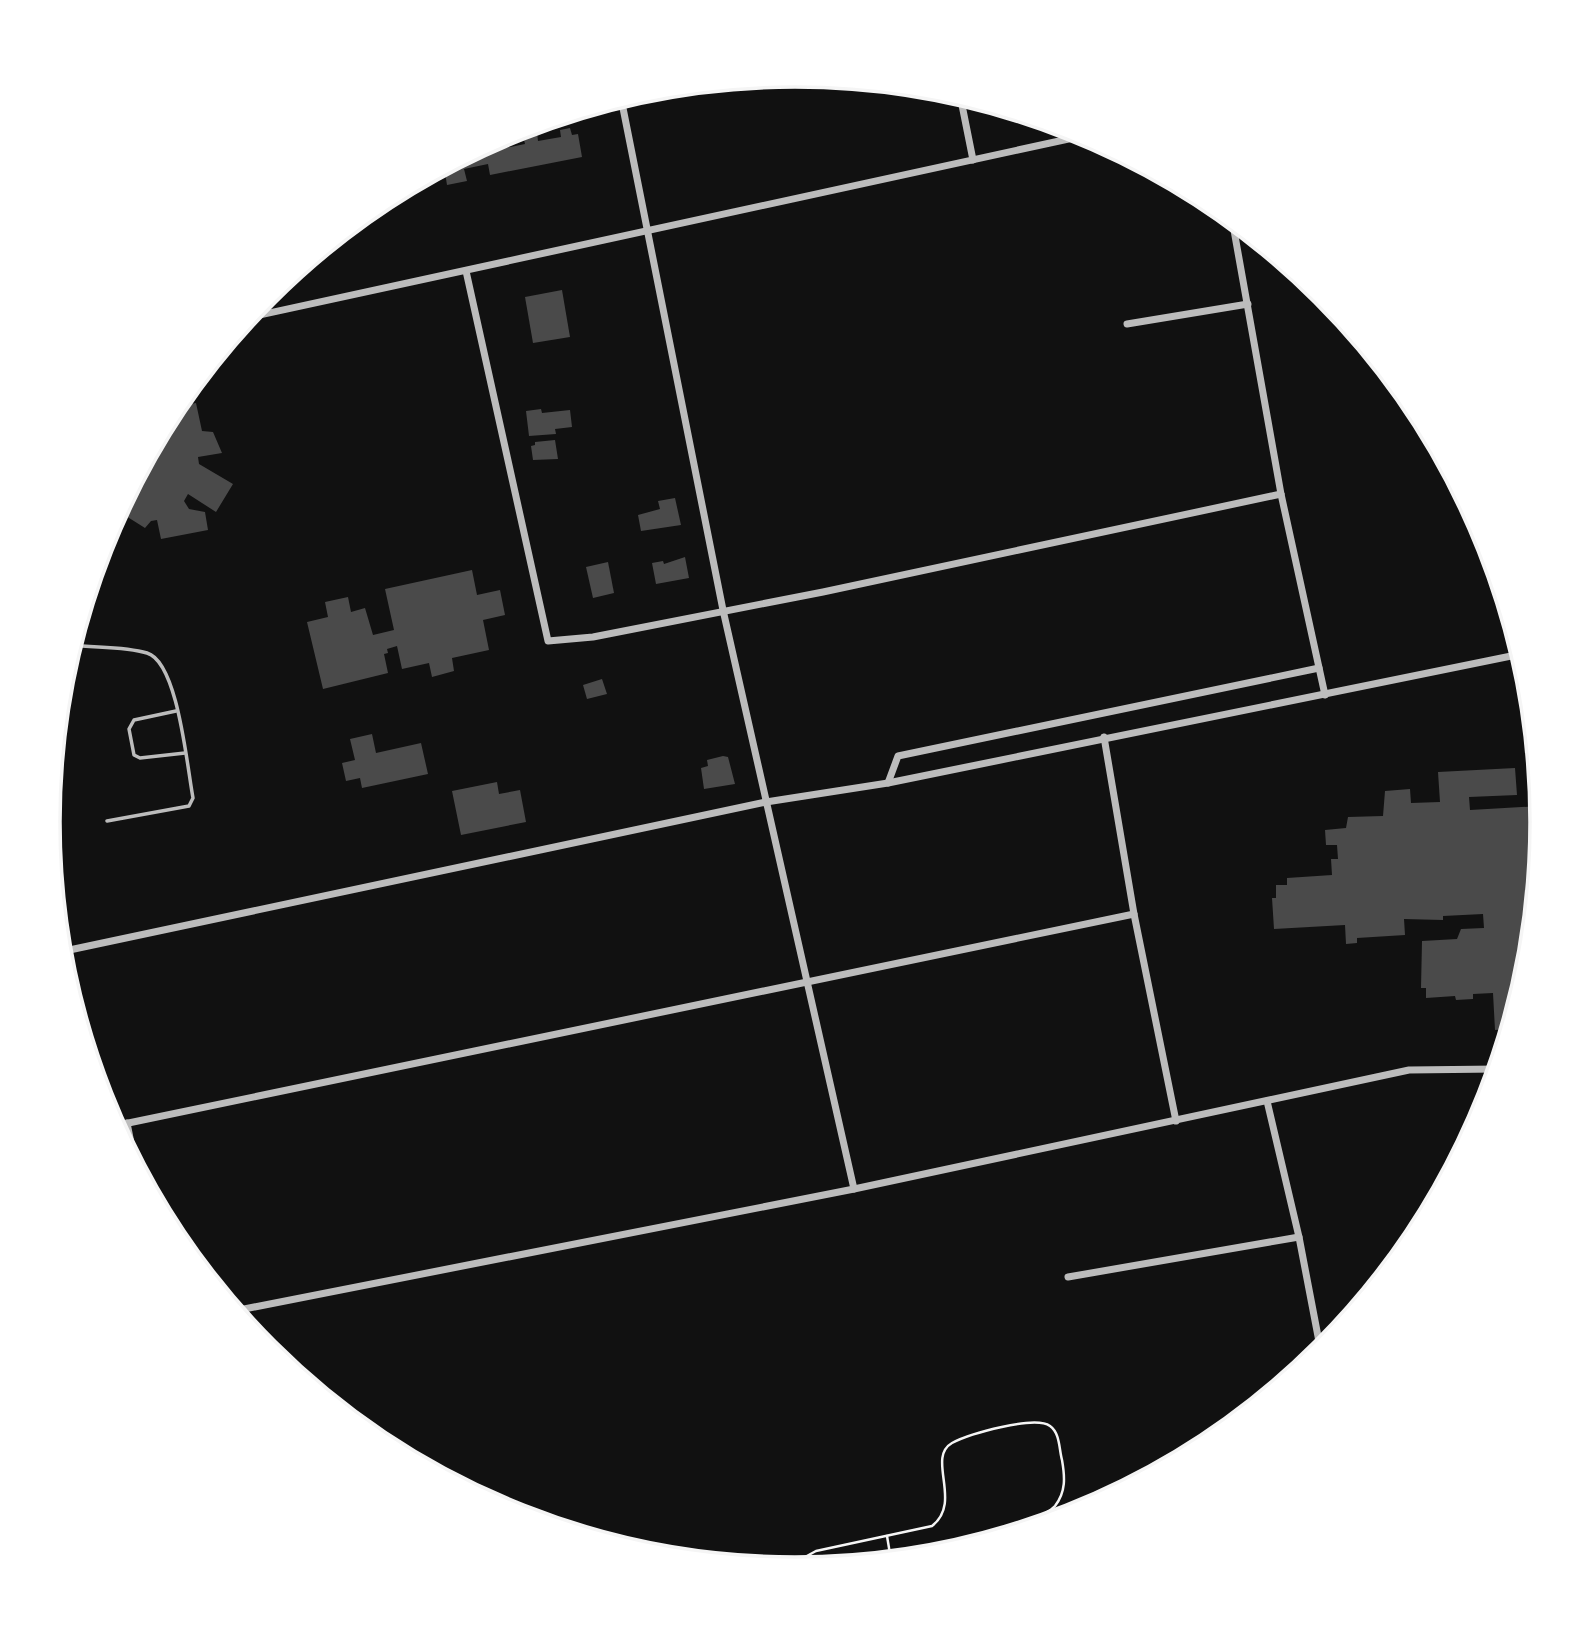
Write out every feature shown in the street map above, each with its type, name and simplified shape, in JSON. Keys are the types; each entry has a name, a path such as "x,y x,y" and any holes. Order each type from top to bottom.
{"street":[{"path":"962,107 973,160"},
{"path":"623,108 723,610 854,1189"},
{"path":"264,314 1067,139"},
{"path":"1234,233 1281,494 1325,695"},
{"path":"466,271 548,641 593,637 1281,494"},
{"path":"1127,324 1248,304"},
{"path":"71,950 765,802 888,783 1510,656"},
{"path":"888,783 898,756 1319,668"},
{"path":"1104,737 1134,914 1177,1121"},
{"path":"129,1134 127,1123 1134,914"},
{"path":"244,1309 854,1189 1409,1070 1486,1069"},
{"path":"1267,1101 1299,1237 1318,1338"},
{"path":"1068,1277 1299,1237"}],"lane":[{"path":"82,646 148,653 162,662 171,683 193,798 189,806 107,821"},
{"path":"177,711 134,720 129,729 134,755 140,758 185,754"}],"path":[{"path":"806,1557 817,1551 932,1526 940,1519 947,1500 943,1457 951,1444 1028,1420 1048,1424 1056,1432 1065,1475 1060,1499 1045,1513"},
{"path":"887,1536 890,1551"}],"building":[{"path":"570,128 572,135 578,134 582,157 490,175 488,164 464,169 467,181 447,185 445,175 469,163 500,149 525,144 524,139 537,134 538,141 561,137 560,130"},
{"path":"562,290 570,337 533,343 525,297"},
{"path":"196,403 202,431 213,432 222,453 198,457 199,464 233,484 216,512 188,494 184,501 189,509 205,512 208,530 161,539 157,520 151,521 145,528 126,516 158,454 190,404"},
{"path":"541,409 542,413 570,410 572,427 555,429 556,434 529,436 526,411"},
{"path":"555,440 558,459 533,460 531,446 535,445 535,442"},
{"path":"675,498 681,525 641,531 638,515 660,509 658,501"},
{"path":"685,557 689,578 656,584 652,563 663,561 664,564"},
{"path":"608,562 614,593 593,598 586,567"},
{"path":"472,570 477,595 500,590 505,615 483,620 489,650 452,658 454,671 432,677 429,663 402,669 397,646 387,649 388,653 384,654 388,673 323,689 307,622 328,617 325,602 348,597 351,612 365,608 373,635 394,630 385,589"},
{"path":"602,679 607,694 587,699 583,685"},
{"path":"372,734 376,753 421,743 428,774 362,788 360,778 346,781 342,763 355,760 350,739"},
{"path":"728,757 735,784 704,789 701,768 708,766 707,760"},
{"path":"1515,768 1517,795 1469,797 1470,810 1529,807 1528,870 1523,918 1515,965 1499,1030 1495,1030 1493,993 1473,994 1473,999 1456,1000 1455,996 1426,998 1426,988 1421,988 1422,941 1457,939 1461,929 1484,928 1483,914 1443,916 1443,920 1404,919 1405,935 1357,938 1357,943 1346,944 1345,925 1274,929 1272,898 1276,898 1276,885 1287,885 1287,878 1332,875 1331,859 1338,859 1337,845 1326,845 1325,830 1346,828 1348,817 1383,816 1385,791 1410,789 1411,803 1440,802 1438,772"},
{"path":"497,782 499,794 520,790 526,822 461,835 452,791"}]}
